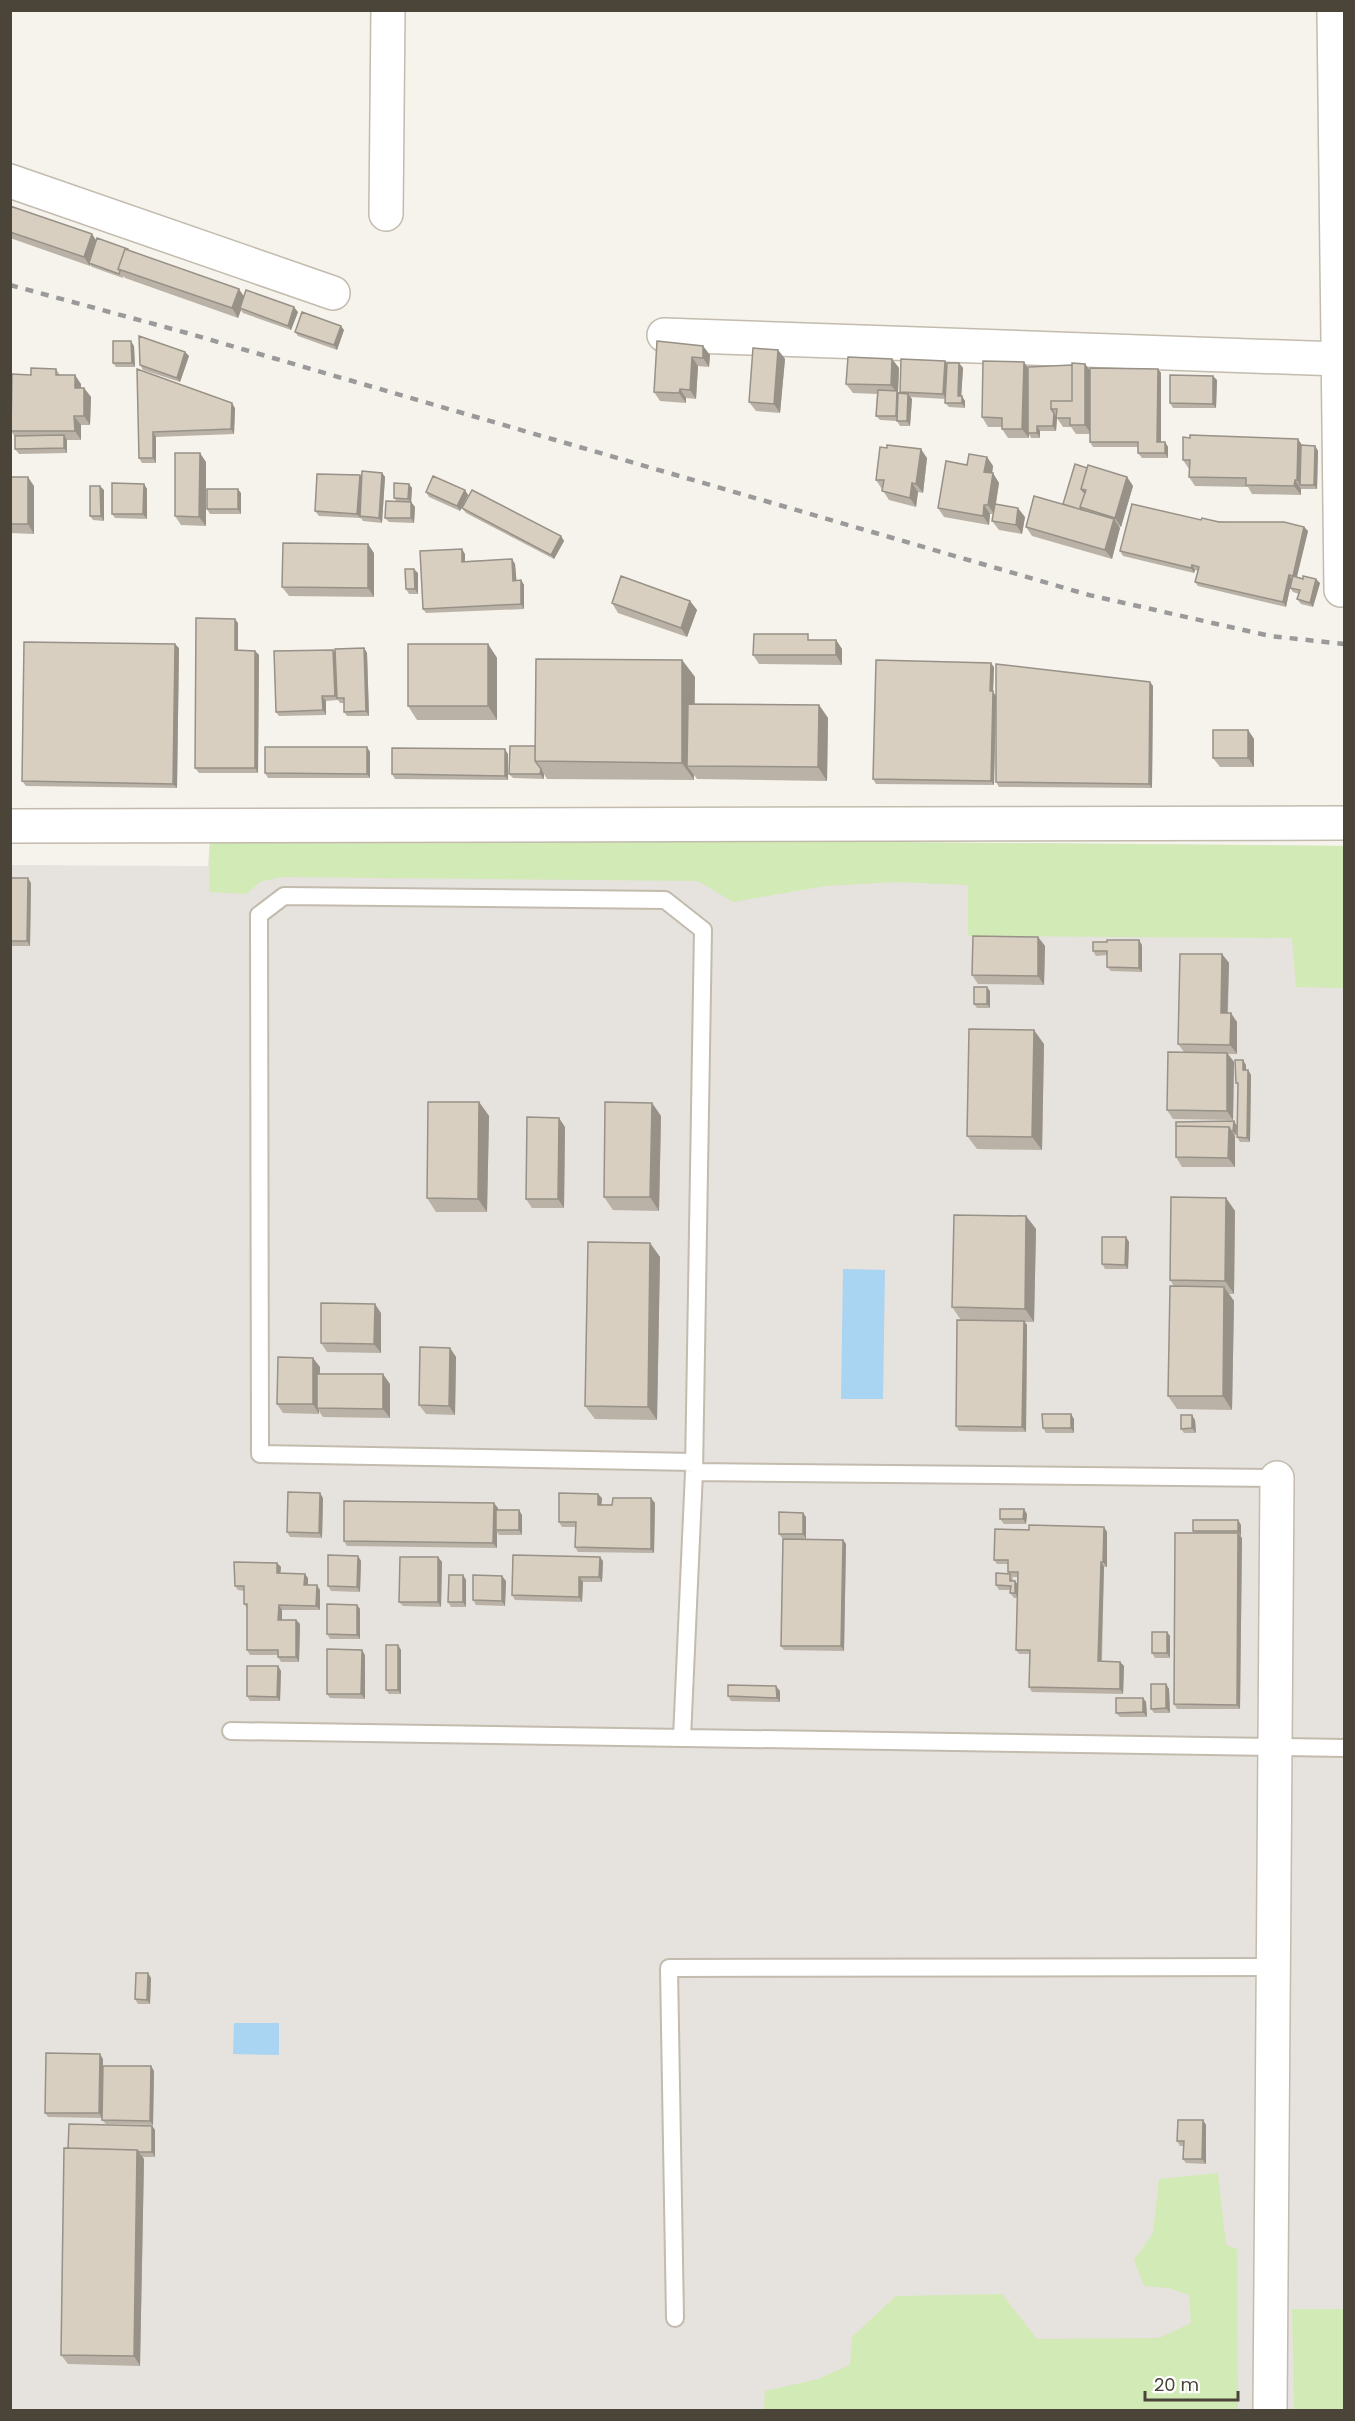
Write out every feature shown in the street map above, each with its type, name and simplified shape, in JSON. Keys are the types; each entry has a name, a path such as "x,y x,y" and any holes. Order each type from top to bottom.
{"street":[{"path":"386,214 388,10"},
{"path":"1334,10 1341,590"},
{"path":"10,181 333,293"},
{"path":"664,335 1338,358"},
{"path":"10,826 1344,823"},
{"path":"1270,2410 1277,1478"}],"lane":[{"path":"682,1738 694,1467 703,930 665,900 284,896 259,915 260,1454 694,1467 1277,1478"},
{"path":"231,1731 1274,1749 1344,1748"},
{"path":"675,2318 669,1968 1272,1967"}],"shaded area":[{"path":"210,836 1344,846 1344,2410 11,2410 11,865 208,866"}],"green space":[{"path":"210,836 1344,846 1344,988 1296,987 1292,938 968,936 968,885 896,882 825,886 733,902 698,881 281,877 260,882 246,894 209,892"},
{"path":"1218,2173 1226,2245 1237,2249 1238,2410 764,2410 765,2391 818,2379 850,2365 852,2337 896,2296 1002,2294 1037,2339 1159,2338 1191,2323 1189,2295 1169,2288 1144,2286 1134,2260 1153,2233 1159,2179"},
{"path":"1292,2309 1344,2309 1344,2410 1294,2410"}],"water":[{"path":"843,1269 885,1270 883,1399 841,1399"},
{"path":"234,2023 279,2023 279,2055 233,2054"}],"building":[{"path":"10,206 92,234 84,257 10,232"},
{"path":"97,238 128,249 125,249 118,269 119,274 89,263"},
{"path":"125,249 239,289 232,308 118,269"},
{"path":"246,290 294,307 288,326 240,308"},
{"path":"302,312 341,326 334,345 295,332"},
{"path":"139,336 185,352 177,378 140,365"},
{"path":"113,341 131,341 132,363 113,363"},
{"path":"657,341 703,346 703,358 692,357 690,390 680,389 679,393 654,392"},
{"path":"753,348 778,350 774,404 749,402"},
{"path":"848,357 892,359 891,385 846,384"},
{"path":"901,359 945,361 943,394 900,392"},
{"path":"983,361 1024,362 1022,429 1002,429 1002,418 982,417"},
{"path":"947,363 959,363 958,396 962,396 962,403 945,403"},
{"path":"1072,363 1085,364 1085,425 1070,425 1070,418 1056,418 1057,409 1051,409 1051,401 1072,401"},
{"path":"1072,365 1072,401 1051,401 1051,409 1054,413 1053,426 1037,426 1037,433 1028,433 1028,367"},
{"path":"31,368 56,369 56,375 75,375 75,388 84,388 84,416 74,416 75,431 11,431 12,374 31,375"},
{"path":"1090,368 1158,369 1157,442 1165,442 1165,453 1138,453 1138,442 1090,442"},
{"path":"137,369 232,403 231,429 153,432 153,458 139,458"},
{"path":"1170,375 1213,376 1213,404 1170,403"},
{"path":"878,390 897,391 896,416 876,416"},
{"path":"898,393 908,394 907,421 897,421"},
{"path":"64,435 64,448 15,449 15,436"},
{"path":"1190,435 1298,439 1297,480 1294,486 1246,485 1246,478 1189,477 1190,460 1183,460 1183,437 1190,438"},
{"path":"887,445 921,449 916,484 912,483 910,498 882,491 884,480 876,480 880,447 887,448"},
{"path":"1301,445 1315,446 1314,485 1300,485"},
{"path":"175,453 200,453 199,517 175,516"},
{"path":"969,454 987,457 984,472 993,473 988,505 984,505 983,516 938,508 946,461 967,465"},
{"path":"1075,464 1087,468 1081,489 1085,493 1080,507 1082,510 1063,504"},
{"path":"1088,465 1127,477 1115,518 1080,507 1086,490 1081,489"},
{"path":"362,471 382,473 379,518 360,516"},
{"path":"317,474 360,475 357,514 315,511"},
{"path":"433,476 465,490 457,506 426,492"},
{"path":"10,477 28,477 28,524 10,524"},
{"path":"112,483 144,484 143,514 112,514"},
{"path":"394,483 409,484 408,499 394,498"},
{"path":"90,486 100,486 101,516 90,516"},
{"path":"207,489 238,489 238,509 207,509"},
{"path":"472,490 561,536 551,555 462,508"},
{"path":"1034,496 1114,519 1105,550 1026,527"},
{"path":"386,501 411,502 411,518 385,518"},
{"path":"995,504 1018,508 1016,525 992,521"},
{"path":"1132,504 1201,520 1202,518 1219,522 1284,522 1304,527 1293,576 1289,575 1283,602 1195,582 1199,567 1192,565 1191,568 1120,551"},
{"path":"283,543 368,544 368,588 282,587"},
{"path":"462,549 462,562 512,559 513,581 521,580 521,604 423,609 420,551"},
{"path":"405,569 414,569 415,589 406,589"},
{"path":"621,576 690,601 681,628 612,603"},
{"path":"1293,576 1316,579 1310,603 1297,599 1300,590 1290,588"},
{"path":"196,618 235,619 235,650 255,651 255,768 195,768"},
{"path":"754,634 808,634 808,640 836,640 836,655 753,655"},
{"path":"24,642 175,644 173,784 22,781"},
{"path":"408,644 488,644 488,706 408,706"},
{"path":"364,648 366,711 344,712 344,698 337,698 335,649"},
{"path":"333,650 335,696 322,696 323,710 276,712 274,651"},
{"path":"536,659 682,660 682,763 535,761"},
{"path":"876,660 991,663 990,691 993,691 991,781 873,779"},
{"path":"996,664 1150,682 1149,784 996,782"},
{"path":"688,704 819,705 818,767 687,766"},
{"path":"1213,730 1248,730 1248,758 1213,758"},
{"path":"510,746 535,746 535,761 541,769 540,774 509,774"},
{"path":"265,747 367,747 367,774 265,773"},
{"path":"392,748 505,749 505,776 392,774"},
{"path":"10,878 28,878 27,941 10,941"},
{"path":"973,936 1038,937 1038,976 972,975"},
{"path":"1107,940 1139,940 1139,968 1107,967 1107,951 1093,951 1093,942 1107,942"},
{"path":"1180,954 1222,954 1221,1013 1231,1013 1230,1045 1178,1044"},
{"path":"974,987 987,987 987,1004 974,1004"},
{"path":"969,1029 1034,1030 1032,1137 967,1136"},
{"path":"1168,1052 1227,1053 1227,1111 1167,1110"},
{"path":"1235,1060 1243,1060 1243,1070 1248,1070 1247,1138 1237,1137 1238,1083 1236,1083"},
{"path":"428,1102 479,1102 478,1199 427,1198"},
{"path":"605,1102 652,1103 650,1197 604,1197"},
{"path":"527,1117 559,1118 558,1199 526,1199"},
{"path":"1234,1121 1233,1131 1229,1127 1176,1126 1176,1122"},
{"path":"1176,1126 1229,1127 1228,1158 1176,1157"},
{"path":"1171,1197 1226,1198 1225,1281 1170,1280"},
{"path":"954,1215 1026,1216 1025,1309 952,1307"},
{"path":"1102,1237 1126,1237 1125,1265 1102,1264"},
{"path":"588,1242 650,1243 648,1407 585,1406"},
{"path":"1170,1286 1224,1287 1223,1396 1168,1396"},
{"path":"321,1303 375,1304 374,1344 321,1343"},
{"path":"957,1320 1024,1321 1022,1427 956,1426"},
{"path":"420,1347 450,1348 449,1406 419,1405"},
{"path":"278,1357 313,1358 313,1404 277,1404"},
{"path":"317,1374 383,1374 383,1409 317,1408"},
{"path":"1042,1414 1071,1414 1071,1428 1043,1428"},
{"path":"1181,1415 1192,1415 1192,1428 1181,1429"},
{"path":"288,1492 320,1493 319,1533 287,1532"},
{"path":"559,1493 598,1494 598,1505 612,1505 613,1498 651,1498 651,1549 575,1547 576,1522 559,1522"},
{"path":"344,1501 494,1503 493,1543 344,1541"},
{"path":"1000,1509 1024,1509 1023,1519 1000,1519"},
{"path":"496,1510 519,1510 519,1530 496,1530"},
{"path":"779,1512 803,1513 803,1534 779,1534"},
{"path":"1193,1520 1238,1520 1238,1531 1193,1531"},
{"path":"1029,1525 1104,1527 1098,1661 1120,1662 1120,1689 1029,1687 1030,1650 1016,1650 1018,1572 1008,1572 1008,1560 994,1560 995,1529 1029,1530"},
{"path":"1175,1533 1238,1533 1237,1705 1174,1704"},
{"path":"783,1539 843,1540 841,1646 781,1646"},
{"path":"328,1555 358,1556 357,1587 328,1586"},
{"path":"513,1555 600,1557 599,1577 579,1577 579,1597 512,1595"},
{"path":"400,1557 438,1557 438,1602 399,1602"},
{"path":"234,1562 277,1563 277,1573 305,1574 304,1585 317,1585 316,1606 279,1605 278,1620 296,1620 296,1657 278,1657 278,1650 247,1650 247,1604 244,1604 244,1586 235,1586"},
{"path":"996,1573 1010,1574 1010,1581 1015,1581 1015,1593 1010,1593 1011,1586 996,1585"},
{"path":"449,1575 463,1575 463,1602 448,1602"},
{"path":"473,1575 502,1576 502,1601 473,1600"},
{"path":"327,1604 357,1605 357,1635 327,1634"},
{"path":"1152,1632 1167,1632 1167,1653 1152,1653"},
{"path":"386,1645 398,1645 398,1690 386,1690"},
{"path":"327,1649 362,1650 361,1694 327,1694"},
{"path":"247,1666 278,1666 277,1697 247,1696"},
{"path":"1151,1684 1166,1684 1166,1708 1151,1709"},
{"path":"728,1685 776,1686 777,1698 728,1696"},
{"path":"1116,1698 1143,1698 1143,1712 1116,1713"},
{"path":"136,1973 148,1973 147,2000 135,1999"},
{"path":"46,2053 100,2054 99,2113 45,2113"},
{"path":"103,2066 151,2066 150,2121 102,2120"},
{"path":"1178,2120 1203,2120 1202,2159 1183,2159 1184,2141 1177,2141"},
{"path":"69,2124 152,2126 152,2152 68,2148"},
{"path":"64,2148 137,2150 134,2356 61,2355"}],"railway":[{"path":"10,285 187,333 1089,595 1270,636 1344,644"}]}
